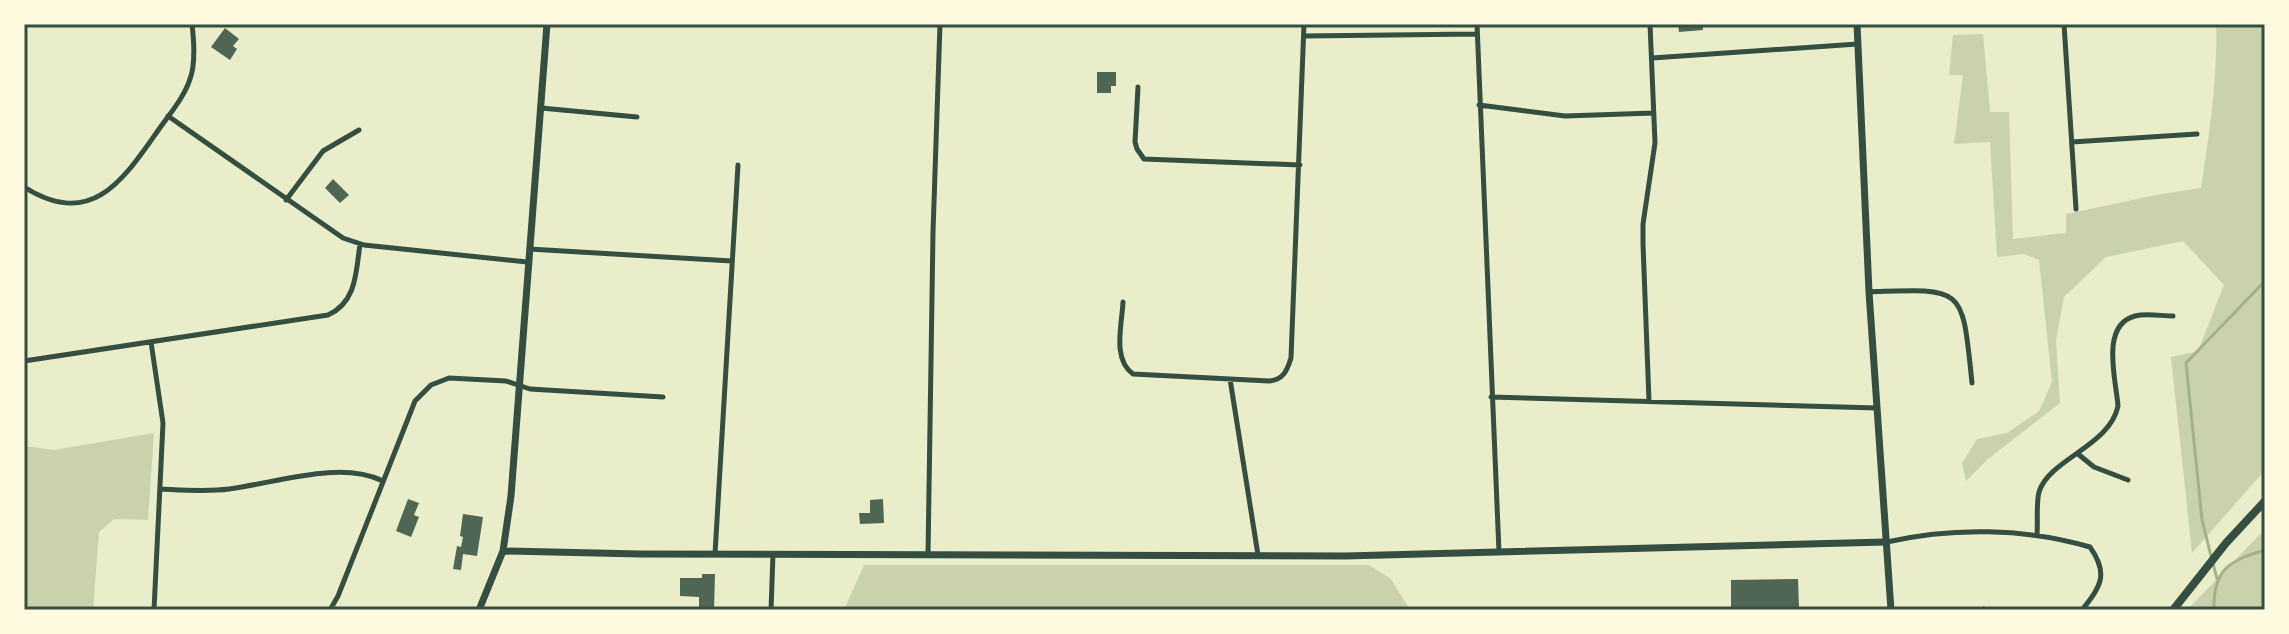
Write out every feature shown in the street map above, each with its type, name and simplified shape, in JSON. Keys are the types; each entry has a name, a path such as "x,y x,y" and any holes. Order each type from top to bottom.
{"main road":[{"path":"2173,610 2265,501"}],"street":[{"path":"24,187 47,200 82,202 95,198 127,176 191,77 192,24"},
{"path":"479,610 503,551 511,496 547,24"},
{"path":"928,555 940,24"},
{"path":"1123,302 1120,351 1128,371 1137,375 1275,380 1288,368 1291,358 1300,165 1304,24"},
{"path":"1477,24 1499,552"},
{"path":"1649,401 1643,224 1655,143 1650,24"},
{"path":"1857,24 1869,292 1891,610"},
{"path":"2064,24 2076,209"},
{"path":"1304,36 1477,34"},
{"path":"1652,58 1858,44"},
{"path":"1138,87 1135,142 1144,159 1300,165"},
{"path":"1479,105 1565,116 1654,113"},
{"path":"541,108 637,117"},
{"path":"168,116 343,238 360,244 527,262"},
{"path":"286,200 323,151 359,130"},
{"path":"2072,142 2197,134"},
{"path":"715,554 738,165"},
{"path":"24,361 328,315 343,306 353,289 360,244"},
{"path":"528,249 732,261"},
{"path":"1869,292 1922,290 1950,296 1960,306 1965,318 1972,383"},
{"path":"2037,535 2039,492 2049,474 2078,454 2117,415 2115,333 2122,323 2136,316 2173,316"},
{"path":"151,342 163,423 154,610"},
{"path":"330,610 415,401 431,385 456,378 506,381 530,389 663,397"},
{"path":"1230,379 1258,556"},
{"path":"1491,397 1877,408"},
{"path":"2078,454 2094,467 2128,480"},
{"path":"160,489 226,490 344,471 368,474 383,481"},
{"path":"503,551 1432,556 1886,542 1990,532 2037,535 2090,547 2100,562 2102,578 2082,610"},
{"path":"771,610 773,554"}],"green space":[{"path":"2216,24 2265,24 2265,470 2192,553 2171,357 2198,351 2224,285 2183,241 2106,257 2064,297 2056,340 2060,403 1988,459 1966,481 1962,463 1977,439 2007,433 2039,411 2052,382 2039,260 2024,254 1997,257 1990,142 1954,144 1963,75 1949,75 1953,35 1983,34 1990,112 2009,112 2013,239 2066,233 2066,214 2201,188 2214,86"},
{"path":"154,433 148,520 114,519 99,532 93,610 24,610 24,446 54,450"},
{"path":"2265,529 2265,610 2187,610"},
{"path":"864,565 1369,565 1391,579 1410,610 844,610"}],"building":[{"path":"1678,24 1703,24 1703,30 1679,32"},
{"path":"225,28 239,39 233,46 237,49 230,60 211,47"},
{"path":"1097,72 1116,72 1116,86 1111,86 1111,93 1097,93"},
{"path":"333,179 349,195 340,203 325,188"},
{"path":"408,499 419,503 414,515 419,517 411,537 396,531"},
{"path":"883,499 884,523 860,524 859,513 870,513 870,500"},
{"path":"463,514 483,517 477,556 463,554 461,570 453,569 457,546 461,547 463,537 460,536"},
{"path":"702,574 715,574 714,610 699,610 699,597 680,596 680,578 702,578"},
{"path":"1798,579 1799,608 1731,609 1731,580"}],"waterway":[{"path":"2211,556 2202,520 2186,363 2265,281"},
{"path":"2214,610 2214,596 2220,576 2233,563 2265,550"},
{"path":"2213,563 2217,579"}]}
